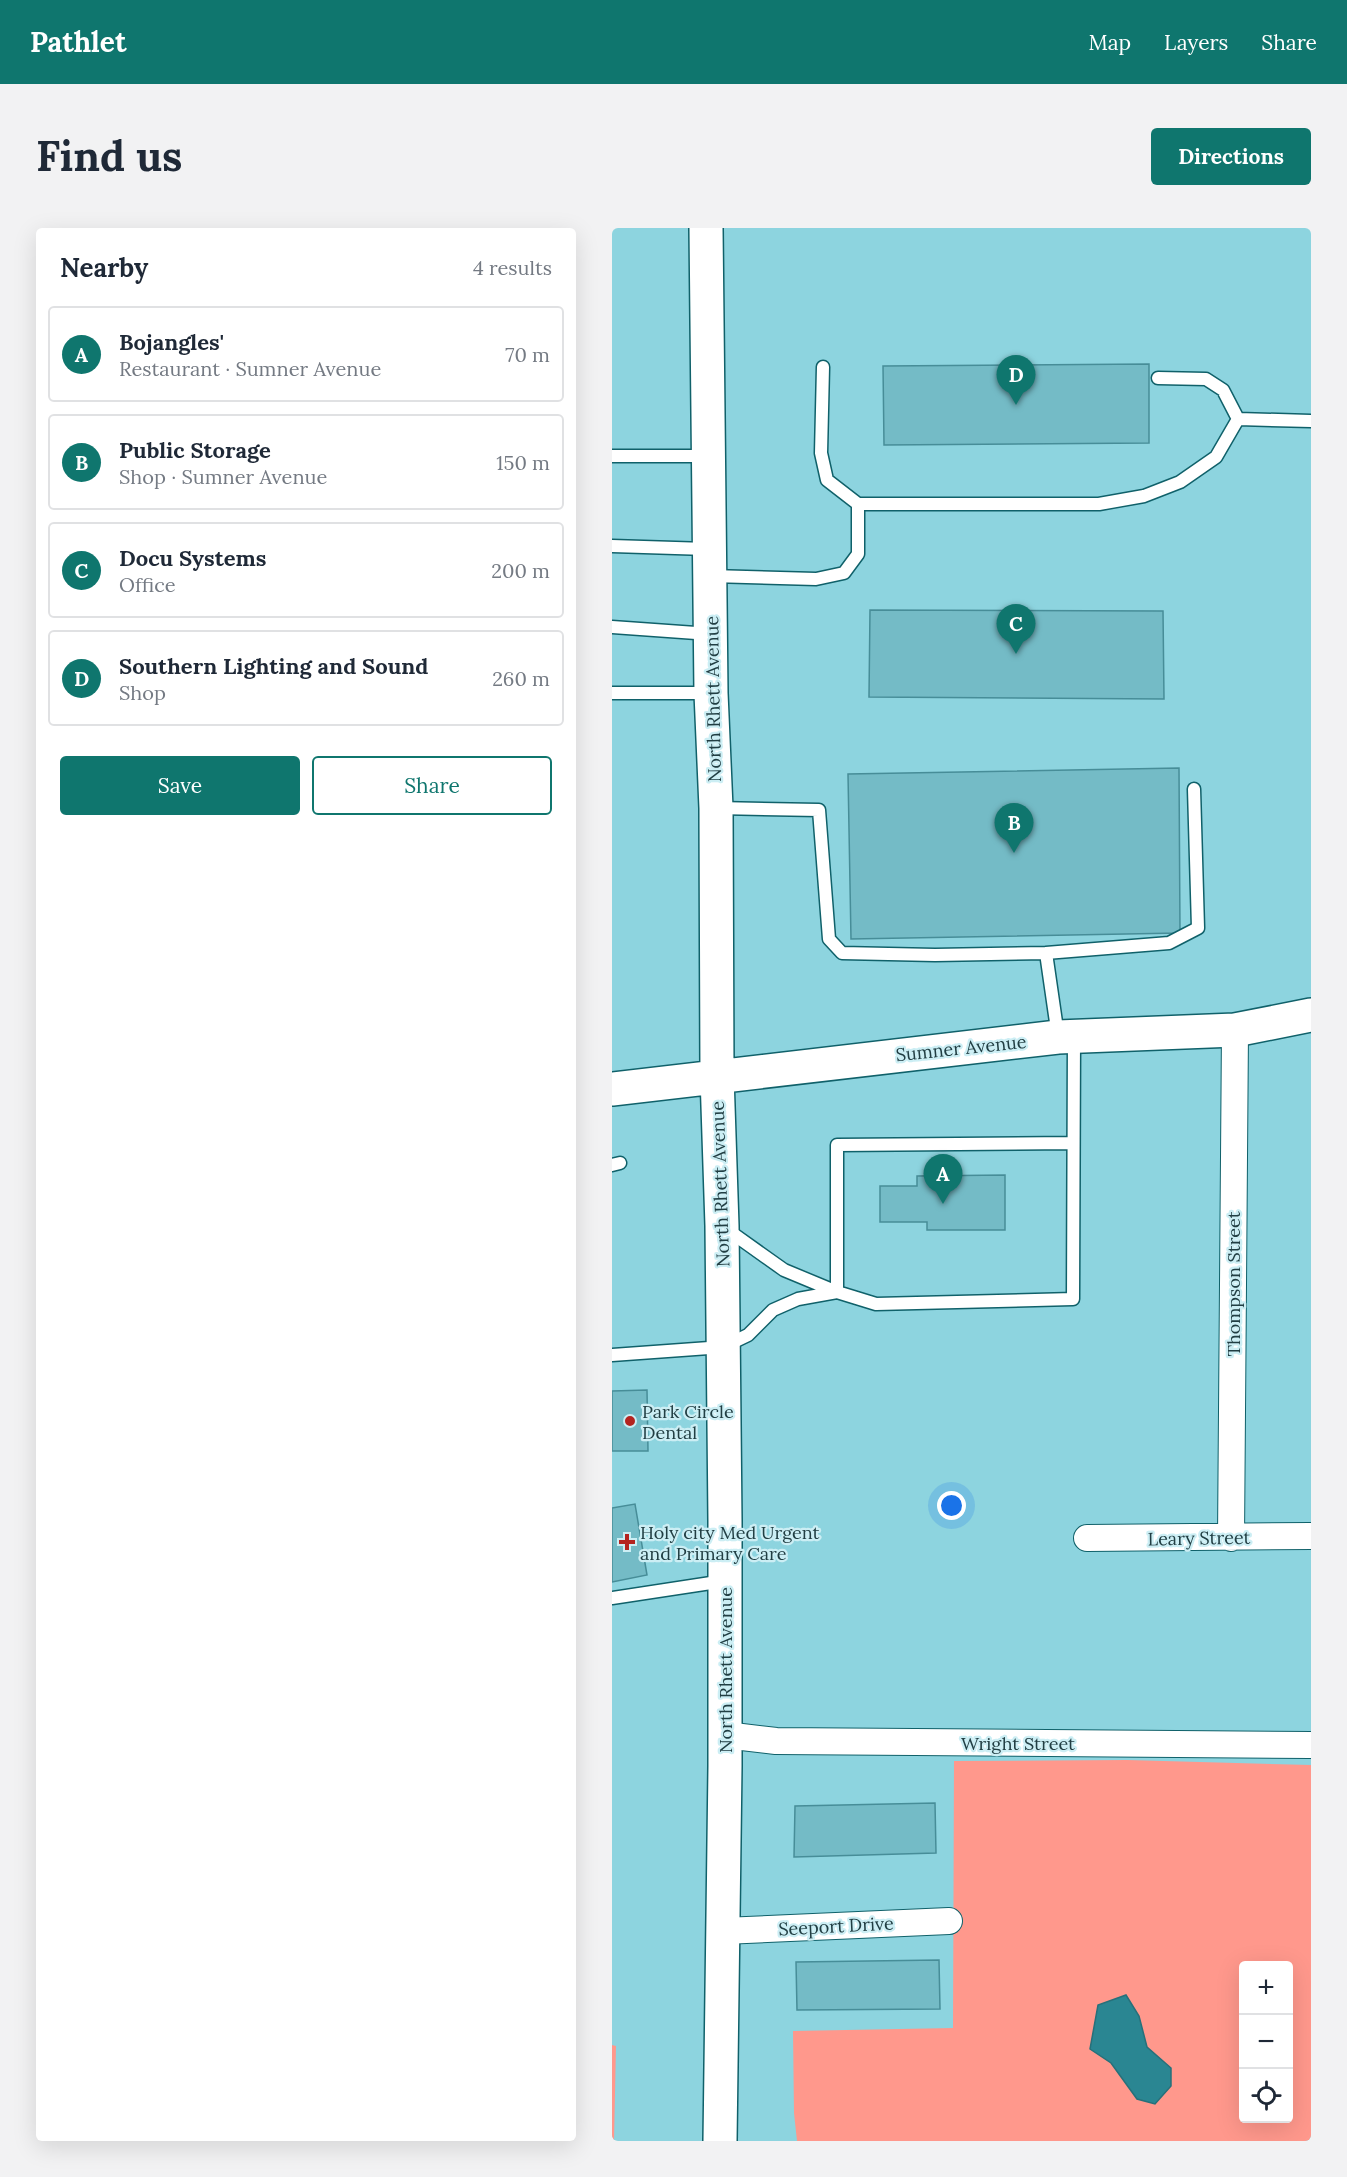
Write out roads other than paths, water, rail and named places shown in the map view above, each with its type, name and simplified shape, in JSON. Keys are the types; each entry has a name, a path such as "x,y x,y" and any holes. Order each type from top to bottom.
{"main road":[{"name":"North Rhett Avenue","path":"706,228 711,693 716,808 717,1076 722,1226 726,1581 720,2141"},
{"name":"Sumner Avenue","path":"612,1089 1066,1037 1235,1030 1311,1015"}],"street":[{"name":"Thompson Street","path":"1231,1538 1235,1030"},
{"name":"Leary Street","path":"1087,1538 1311,1536"},
{"name":"Wright Street","path":"725,1735 776,1742 1311,1745"},
{"name":"Seeport Drive","path":"723,1931 950,1921"}],"lane":[{"path":"823,367 821,453 827,480 858,504 1099,504 1144,496 1180,482 1216,457 1238,419"},
{"path":"1158,378 1206,379 1223,390 1238,419"},
{"path":"1238,419 1311,421"},
{"path":"612,456 708,456"},
{"path":"612,546 816,579 844,573 858,554 858,504"},
{"path":"612,627 711,634"},
{"path":"612,693 711,693"},
{"path":"716,808 819,810 829,939 842,953 935,955 1046,953 1169,943 1198,928 1194,789"},
{"path":"722,1226 784,1270 837,1292 876,1304 1073,1299 1073,1143 1066,1037 1046,953"},
{"path":"837,1292 837,1145 1073,1143"},
{"path":"612,1355 723,1347 748,1335 773,1310 798,1299 837,1292"},
{"path":"612,1598 726,1581"}],"water":[{"path":"1126,1995 1139,2016 1147,2047 1171,2068 1171,2086 1155,2104 1137,2099 1111,2063 1090,2049 1098,2005"}],"place":[{"name":"Southern Lighting and Sound","path":"1016,405"},
{"name":"Docu Systems","path":"1016,654"},
{"name":"Public Storage","path":"1014,853"},
{"name":"Bojangles'","path":"943,1204"},
{"name":"Park Circle Dental","path":"630,1421"},
{"name":"Holy city Med Urgent and Primary Care","path":"627,1542"}]}
